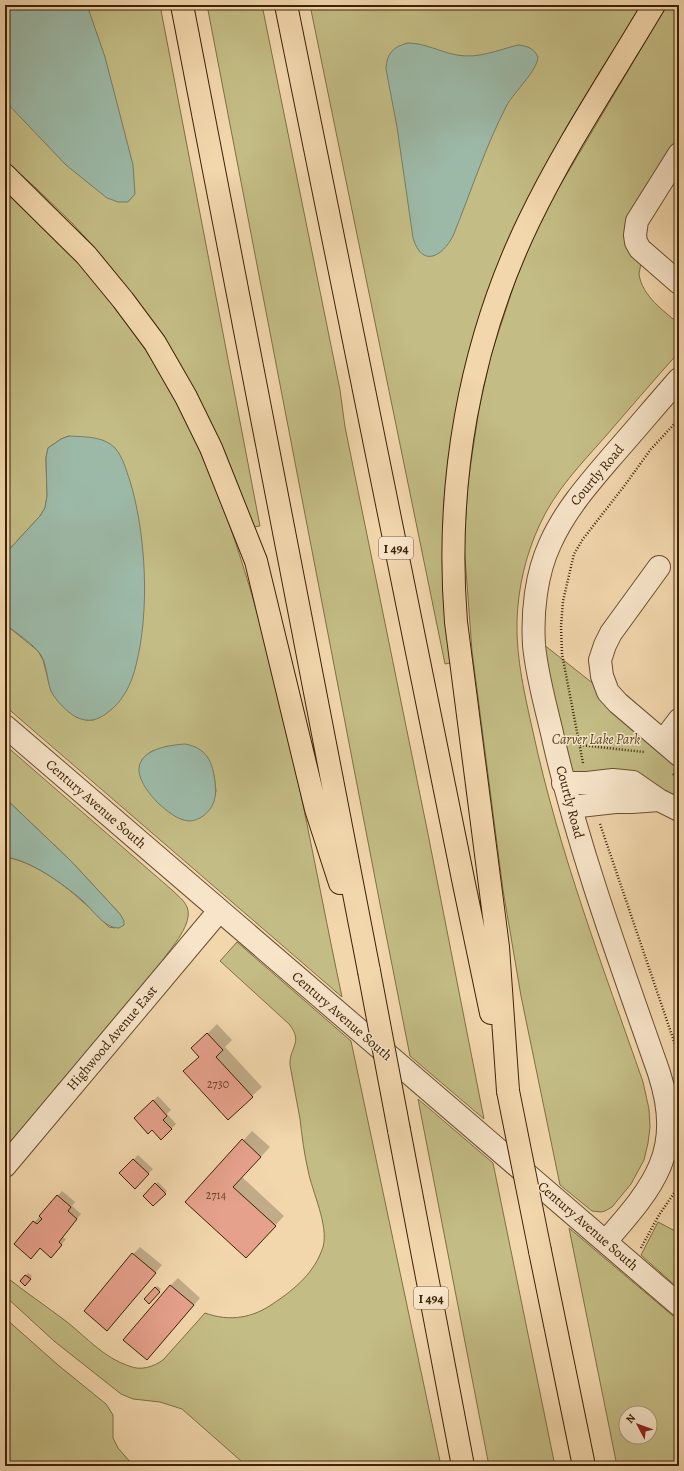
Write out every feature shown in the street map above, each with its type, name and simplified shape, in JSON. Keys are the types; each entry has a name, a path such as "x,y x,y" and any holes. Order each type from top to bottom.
{"highway":[{"name":"I 494","path":"182,5 463,1466"},
{"name":"I 494","path":"286,5 462,876 508,1091 584,1466"},
{"path":"508,1091 498,946 453,593 453,525 458,463 466,413 482,349 499,294 522,236 556,170 654,5"},
{"path":"5,175 86,255 123,300 154,343 186,397 211,448 256,561 316,809 369,971"}],"street":[{"path":"679,154 639,219 635,233 636,242 640,249 679,283"},
{"name":"Courtly Road","path":"606,1241 642,1200 656,1175 662,1163 666,1144 668,1118 661,1079 589,872 563,783 537,668 534,643 536,594 549,546 569,509 593,478 679,379"},
{"path":"659,567 611,632 600,660 602,676 608,692 665,755 679,720"},
{"name":"Century Avenue South","path":"5,726 679,1305"},
{"path":"563,783 613,780 633,782 659,800 679,810"},
{"path":"570,807 615,802 659,800"},
{"name":"Highwood Avenue East","path":"5,1166 219,911"}],"path":[{"path":"587,782 562,654 561,626 563,601 574,554 651,449 679,419"},
{"path":"580,745 665,755 679,779"},
{"path":"594,804 626,903 679,1056"},
{"path":"633,1264 652,1227 679,1186"}],"green space":[{"path":"5,5 160,5 260,526 254,527 226,455 193,388 126,286 72,223 36,188 5,161"},
{"path":"207,5 262,5 340,390 345,427 427,829 484,1119 410,1056"},
{"path":"310,5 642,5 549,161 451,443 444,500 443,537 443,572 450,663 445,664"},
{"path":"667,5 679,5 679,139 657,173 639,274 644,289 649,296 679,324 679,352 578,468 553,500 535,535 527,559 521,583 517,621 518,649 524,691 544,777 569,865 597,952 643,1082 649,1109 650,1127 644,1160 631,1184 612,1207 601,1212 592,1211 560,1185 521,996 503,890 472,651 464,544 468,482 479,409 491,355 516,279 535,233 558,189"},
{"path":"5,190 68,250 127,322 171,392 200,450 224,509 268,651 302,799 342,997 5,706 5,624 38,651 43,660 51,691 56,698 76,717 86,720 94,720 69,436 61,439 48,448 46,458 47,496 45,508 40,516 5,554","holes":["168,746 214,775 216,791 213,803 142,760 150,752"]},
{"name":"Carver Lake Park","path":"534,637 618,703 679,755 679,810 633,782 563,783"},
{"path":"5,745 172,890 184,902 188,913 185,928 162,961 5,1148 5,857 26,863 56,880 86,904 109,927 115,928 120,914 71,861 5,798"},
{"path":"237,942 351,1041 441,1466 237,1466 241,1461 182,1409 160,1402 133,1399 121,1394 54,1341 5,1296 5,1276 67,1322 103,1353 133,1367 142,1368 155,1365 163,1360 205,1313 214,1316 232,1318 258,1312 274,1303 297,1286 310,1272 323,1247 324,1229 310,1179 290,1065 290,1059 296,1041 295,1036 289,1024 220,961"},
{"path":"418,1099 493,1163 555,1466 489,1466"},
{"path":"658,1222 679,1233 679,1289 641,1255"},
{"path":"569,1228 679,1321 679,1466 617,1466"},
{"path":"5,1318 58,1365 106,1404 113,1415 113,1438 118,1448 132,1464 132,1466 5,1465"}],"shaded area":[{"path":"5,5 87,5 105,57 133,165 135,194 128,202 118,202 107,198 66,165 5,101"},
{"path":"408,43 420,44 451,54 465,56 480,55 518,45 530,48 538,57 534,68 507,105 499,121 453,236 438,254 432,256 427,256 422,253 417,247 413,238 397,127 386,69 389,55 399,46"},
{"path":"69,436 99,439 110,444 118,452 126,468 130,481 140,525 143,548 143,621 134,672 126,692 113,709 93,720 85,720 76,717 59,702 51,691 44,660 38,651 5,624 5,554 40,516 45,508 47,496 46,458 48,448 61,439"},
{"path":"185,744 199,749 208,757 213,769 216,788 214,801 209,810 203,816 193,821 176,817 158,803 147,790 141,779 139,769 141,761 147,754 156,749"},
{"path":"5,798 71,861 120,914 124,921 124,925 119,928 108,925 83,901 56,880 25,863 5,857"}],"building":[{"path":"207,1033 223,1050 216,1057 253,1097 228,1120 183,1071 199,1057 191,1048"},
{"path":"153,1100 167,1116 163,1120 172,1129 161,1140 152,1130 148,1134 134,1118"},
{"path":"242,1139 261,1157 233,1187 276,1226 246,1258 185,1202"},
{"path":"133,1159 149,1174 135,1189 119,1173"},
{"path":"155,1183 166,1194 153,1206 143,1196"},
{"path":"57,1195 71,1207 68,1211 77,1219 59,1242 62,1245 51,1258 40,1248 31,1259 14,1244 33,1221 37,1224 42,1219 39,1216"},
{"path":"132,1253 156,1273 107,1331 84,1311"},
{"path":"25,1275 31,1279 25,1286 20,1281"},
{"path":"170,1285 194,1305 147,1360 123,1340"},
{"path":"155,1287 160,1292 149,1304 144,1299"}]}
